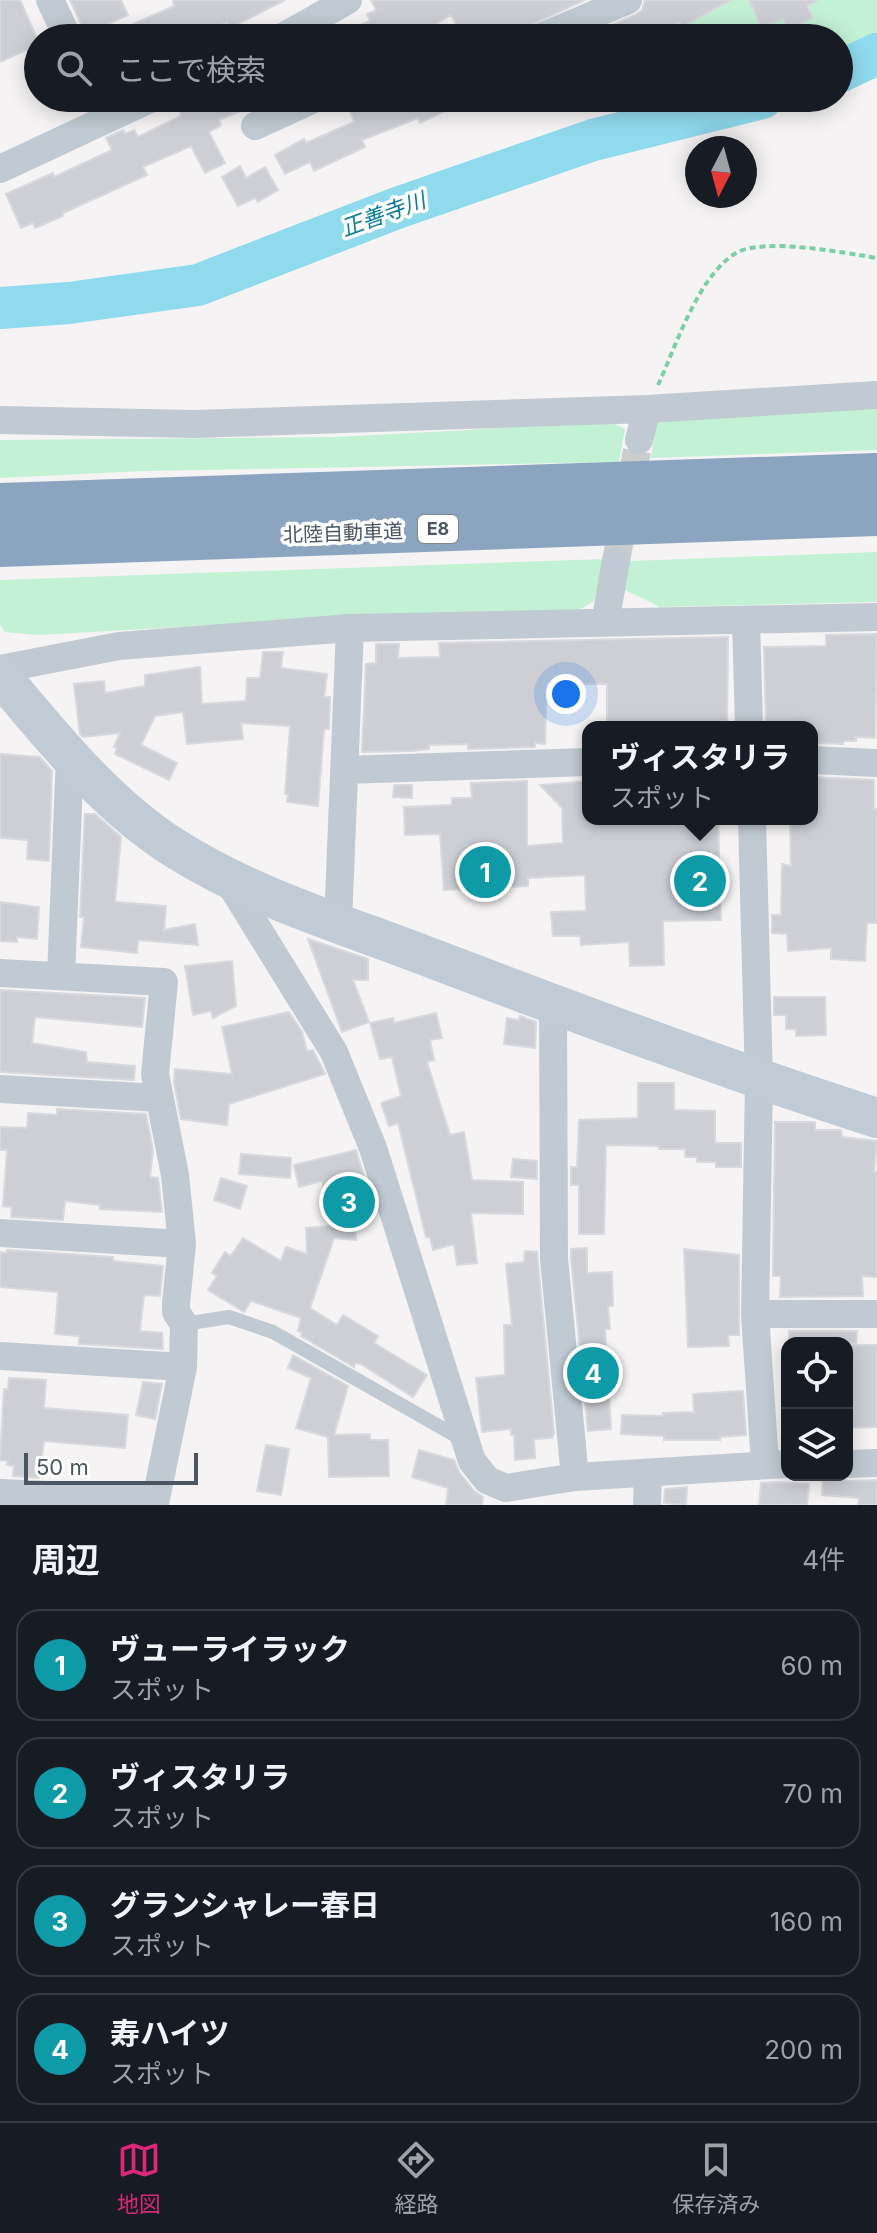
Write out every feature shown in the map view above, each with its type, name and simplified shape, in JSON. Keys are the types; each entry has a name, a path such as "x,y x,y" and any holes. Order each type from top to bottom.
{"highway":[{"name":"北陸自動車道","path":"0,505 877,475"},
{"name":"北陸自動車道","path":"0,545 877,514"}],"street":[{"path":"50,0 61,24"},
{"path":"306,24 348,0"},
{"path":"572,24 628,0"},
{"path":"0,169 95,112"},
{"path":"255,126 282,112"},
{"path":"0,420 195,424 647,409 877,395"},
{"path":"639,440 647,409"},
{"path":"605,623 616,561"},
{"path":"0,669 119,646 350,628 877,617"},
{"path":"746,620 749,721"},
{"path":"338,923 350,628"},
{"path":"0,675 70,757 135,818 175,848 227,878 553,1005 759,1080 877,1118"},
{"path":"61,976 70,757"},
{"path":"818,760 877,763"},
{"path":"344,770 582,762"},
{"path":"227,878 334,1052 373,1148 472,1461 501,1496 575,1477 776,1464 755,1314 759,1080 752,825"},
{"path":"0,973 164,982 155,1074 175,1175 182,1244 176,1312 184,1324 183,1367 158,1502 0,1493"},
{"path":"553,1005 554,1259 575,1477"},
{"path":"0,1089 160,1098"},
{"path":"0,1233 182,1244"},
{"path":"755,1314 877,1314"},
{"path":"0,1356 183,1367"},
{"path":"853,1464 877,1463"},
{"path":"647,1505 648,1473"}],"lane":[{"path":"184,1324 229,1317 273,1332 466,1441"}],"path":[{"path":"647,409 696,302 714,273 737,252 768,247 821,249 877,258"}],"green space":[{"path":"653,0 877,0 877,59 853,62 853,24 681,24 660,13"},
{"path":"877,399 877,450 651,458 657,418"},
{"path":"586,419 608,421 625,429 619,462 144,471 0,478 0,440 336,437 469,430"},
{"path":"877,552 877,602 660,607 621,588 630,561"},
{"path":"605,559 594,601 574,613 323,619 38,635 5,632 0,625 0,580"}],"building":[{"path":"0,0 20,0 31,24 24,24 24,51 0,62"},
{"path":"70,0 121,0 128,15 108,24 81,24"},
{"path":"173,0 285,0 238,24 134,24 174,6"},
{"path":"371,0 585,0 533,24 456,24 451,15 436,24 363,24 370,21 367,14 376,10"},
{"path":"645,0 731,0 687,24 614,24 642,10"},
{"path":"749,0 818,0 807,6 813,18 800,24 786,24 783,19 760,24"},
{"path":"238,112 219,120 221,125 209,132 225,163 205,173 191,146 143,167 147,175 63,213 63,216 35,228 33,223 21,228 6,194 53,173 54,177 112,150 106,138 123,130 125,134 134,130 138,137 181,114"},
{"path":"350,112 443,112 420,123 418,118 362,140 365,147 314,171 310,162 285,174 275,155 304,139 306,143 354,122"},
{"path":"240,166 246,178 265,167 278,190 258,202 255,198 238,206 222,177"},
{"path":"877,634 875,738 856,737 856,741 844,741 843,744 818,743 818,721 766,721 764,647 826,646 826,635"},
{"path":"728,637 727,721 607,721 607,684 547,684 545,744 468,749 468,744 429,745 429,749 413,751 362,752 366,664 376,663 376,644 399,644 398,658 440,657 439,643"},
{"path":"263,652 283,652 281,668 327,674 324,697 330,697 329,729 324,729 318,806 287,802 290,726 241,723 243,739 187,744 183,712 155,716 141,745 177,763 169,780 115,754 117,748 114,747 120,733 83,737 80,734 74,684 104,681 105,693 145,686 145,675 200,667 202,704 246,701 247,678 260,678"},
{"path":"0,754 40,757 52,771 49,861 27,859 28,840 0,838"},
{"path":"818,777 874,780 877,923 867,923 865,961 831,959 831,948 788,951 787,934 772,933 772,915 781,915 782,864 791,866 790,825 818,825"},
{"path":"527,781 527,846 563,843 562,808 540,785 582,782 582,825 718,825 721,920 663,921 664,965 630,966 629,942 581,945 580,936 553,936 551,912 586,911 585,875 528,878 528,886 444,890 440,834 405,835 404,807 452,805 452,798 472,798 471,783"},
{"path":"394,785 412,785 412,798 393,797"},
{"path":"85,814 95,814 121,837 115,902 166,906 164,930 195,924 198,945 138,940 137,953 81,947"},
{"path":"0,902 39,907 37,939 17,937 17,942 0,941"},
{"path":"308,939 368,959 368,980 353,980 369,1022 342,1032"},
{"path":"232,961 236,1006 213,1018 211,1011 193,1015 185,966"},
{"path":"0,990 145,998 142,1027 35,1017 32,1043 86,1052 87,1062 135,1066 134,1080 0,1072"},
{"path":"774,997 825,997 826,1035 796,1036 796,1029 786,1029 786,1015 774,1015"},
{"path":"289,1012 302,1032 307,1051 313,1050 325,1074 229,1104 227,1125 181,1119 174,1083 175,1069 232,1074 222,1027"},
{"path":"436,1013 442,1038 430,1040 434,1060 427,1062 450,1135 464,1132 472,1180 523,1182 523,1214 471,1213 477,1263 457,1265 454,1244 433,1250 430,1237 426,1237 398,1123 389,1126 381,1103 401,1096 392,1057 380,1059 370,1023 393,1018 394,1023"},
{"path":"520,1016 536,1022 535,1048 504,1044 507,1018 519,1020"},
{"path":"638,1083 674,1083 674,1110 715,1111 715,1143 741,1143 741,1167 716,1167 716,1162 697,1162 697,1157 685,1157 685,1149 606,1145 604,1234 579,1234 579,1185 571,1185 571,1167 577,1167 579,1120 638,1118"},
{"path":"57,1109 146,1114 153,1150 150,1177 158,1178 162,1212 100,1209 100,1205 65,1201 63,1220 11,1217 12,1207 3,1206 7,1150 0,1150 0,1127 27,1128 28,1113 57,1115"},
{"path":"775,1122 815,1122 815,1130 841,1130 842,1137 877,1141 874,1172 877,1172 877,1277 862,1276 863,1296 780,1297 781,1276 773,1276"},
{"path":"356,1150 373,1209 369,1210 371,1219 355,1222 356,1240 334,1238 310,1308 337,1325 343,1315 378,1336 374,1343 427,1375 413,1397 361,1364 355,1363 354,1367 301,1336 302,1332 298,1331 301,1318 251,1301 244,1312 208,1290 217,1276 212,1273 225,1252 231,1256 243,1238 281,1261 286,1247 307,1254 306,1228 332,1226 322,1181 299,1187 294,1165"},
{"path":"241,1154 291,1158 290,1178 239,1174"},
{"path":"513,1159 537,1161 537,1179 511,1177"},
{"path":"221,1178 247,1186 240,1209 214,1200"},
{"path":"587,1248 587,1273 612,1272 613,1306 608,1306 610,1329 605,1329 611,1429 588,1431 571,1258 571,1249"},
{"path":"684,1249 739,1255 739,1335 728,1335 729,1346 688,1347"},
{"path":"7,1250 113,1257 113,1261 163,1266 160,1296 144,1295 140,1331 162,1333 163,1349 79,1344 79,1336 55,1334 58,1292 0,1287 0,1252 6,1253"},
{"path":"525,1251 537,1252 554,1433 552,1438 534,1439 535,1458 515,1460 511,1429 482,1432 476,1378 505,1375 504,1325 512,1325 506,1264 524,1262"},
{"path":"789,1331 857,1331 856,1343 853,1343 853,1337 789,1337"},
{"path":"853,1345 877,1345 877,1427 853,1428"},
{"path":"293,1355 348,1386 334,1435 370,1434 370,1440 388,1440 389,1476 329,1477 328,1437 296,1428 311,1378 288,1368"},
{"path":"9,1378 46,1380 44,1408 128,1415 125,1448 44,1441 39,1478 13,1476 14,1466 0,1460 4,1389 8,1389"},
{"path":"143,1382 162,1384 155,1419 136,1415"},
{"path":"743,1391 746,1435 720,1437 720,1440 664,1440 664,1436 621,1434 622,1415 664,1416 663,1413 694,1412 693,1394"},
{"path":"266,1445 289,1449 281,1495 257,1491"},
{"path":"419,1450 454,1460 459,1472 483,1497 482,1505 446,1505 448,1488 412,1477"},
{"path":"877,1480 877,1505 858,1505 859,1498 822,1495 823,1481"},
{"path":"761,1483 809,1484 807,1505 759,1505"},
{"path":"687,1487 686,1505 664,1503 665,1489"}],"waterway":[{"name":"正善寺川","path":"853,65 877,54"},
{"name":"正善寺川","path":"0,308 69,303 198,285 397,208 593,140 706,112"}],"tunnel":[{"path":"616,561 639,440"}],"place":[{"name":"ヴューライラック","path":"485,872"},
{"name":"ヴィスタリラ","path":"700,881"},
{"name":"グランシャレー春日","path":"349,1202"},
{"name":"寿ハイツ","path":"593,1373"}]}
